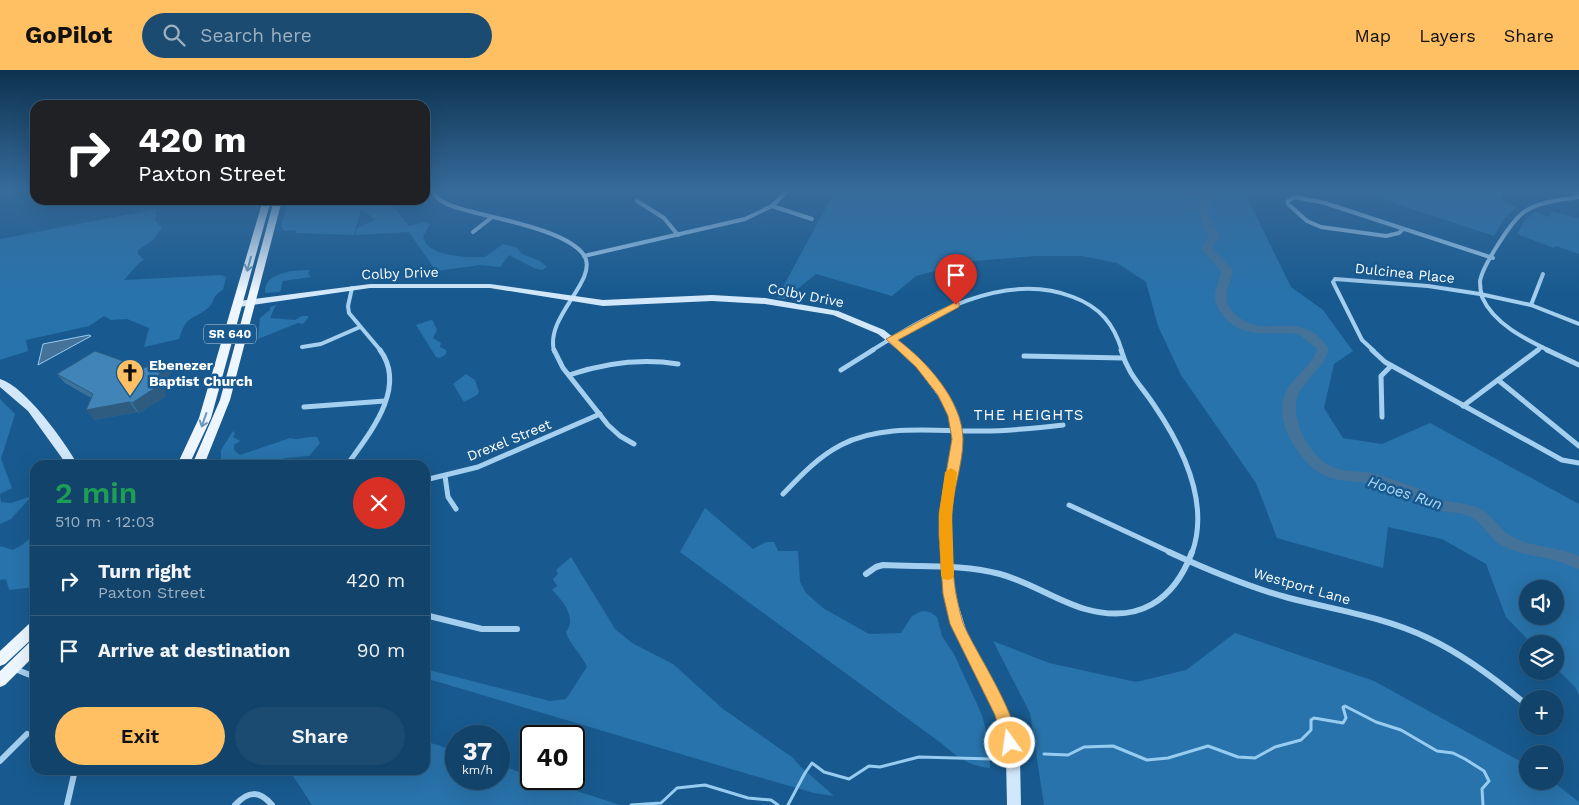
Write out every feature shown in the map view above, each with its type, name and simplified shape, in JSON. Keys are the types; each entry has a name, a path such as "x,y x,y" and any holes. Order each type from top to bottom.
{"main road":[{"name":"SR 640","path":"185,460 205,418 261,223"},
{"name":"SR 640","path":"200,460 225,400 272,223"},
{"path":"0,680 4,666 30,633"},
{"path":"4,666 30,642"},
{"path":"4,666 30,649"}],"street":[{"path":"473,232 484,223"},
{"path":"511,223 560,236 573,244 584,256 587,267 584,280 557,321 553,346 558,359 569,375 615,433 634,444"},
{"path":"668,223 678,235"},
{"path":"584,256 724,223"},
{"path":"1312,223 1321,227 1386,236 1399,233 1403,229"},
{"path":"1385,223 1493,258"},
{"path":"1512,223 1480,281 1480,294 1486,305 1498,319 1517,333 1579,365"},
{"path":"1530,305 1543,274"},
{"name":"Dulcinea Place","path":"1579,324 1530,305 1480,294 1419,285 1341,278 1335,279 1333,282 1362,340 1376,355 1391,366 1562,460 1579,463"},
{"name":"Colby Drive","path":"239,304 352,288 408,285 490,286 603,303 712,298 765,301 823,310 845,316 872,327 891,339 909,353 939,388 951,408 957,431 956,449 945,514 949,594 957,624 991,689 1006,728 1014,770 1014,805"},
{"path":"351,460 374,427 386,400 390,375 387,362 376,343 360,327 348,310 352,288"},
{"path":"841,370 891,339 967,301 1014,290 1040,289 1073,296 1106,318 1118,336 1123,358 1132,376 1170,429 1186,466 1195,494 1198,521 1197,536 1190,560 1179,582 1164,597 1141,608 1116,613 1074,606 1032,585 986,571 883,565 876,567 866,574"},
{"path":"302,346 321,344 360,327"},
{"path":"1463,406 1542,347"},
{"path":"1024,356 1123,358"},
{"path":"569,375 601,365 631,360 655,360 678,364"},
{"path":"1382,418 1381,376 1386,368 1391,366"},
{"path":"1498,380 1579,446"},
{"path":"0,382 16,392 28,404 69,460"},
{"path":"304,407 386,400"},
{"name":"Drexel Street","path":"430,479 495,460 600,414"},
{"path":"783,494 819,458 859,437 898,430 1014,431 1063,425"},
{"path":"445,476 448,497 456,509"},
{"name":"Westport Lane","path":"1069,505 1228,577 1285,597 1370,617 1414,632 1456,653 1495,679 1519,699"},
{"path":"430,616 481,629 500,631 517,629"},
{"path":"4,666 30,675"},
{"path":"0,761 27,734"},
{"path":"68,805 74,775"},
{"path":"235,805 246,794 261,794 272,805"}],"shaded area":[{"path":"82,223 158,223 162,228 152,241 138,250 138,254 144,260 124,280 221,275 226,277 223,290 215,296 208,308 187,322 179,339 144,347 149,328 127,319 111,320 104,316 89,326 26,340 28,351 0,360 0,239"},
{"path":"282,223 357,223 354,235 295,233 297,230 284,231 281,226"},
{"path":"368,223 407,223 409,226 428,223 430,224 423,237 426,244 440,252 449,255 485,257 503,244 517,248 522,254 540,261 547,267 542,270 534,268 509,255 500,267 480,265 436,271 409,232 355,235 357,228"},
{"path":"817,223 1260,223 1291,287 1323,310 1353,351 1334,364 1324,408 1343,438 1382,444 1430,423 1579,504 1579,695 1575,687 1564,676 1564,635 1523,635 1506,617 1486,564 1442,539 1388,527 1383,568 1277,538 1256,483 1181,375 1158,326 1146,282 1117,263 1082,256 1036,256 973,261 916,276 892,296 816,274 785,299 777,298"},
{"path":"1456,223 1501,223 1494,236"},
{"path":"1523,223 1579,223 1579,254 1556,246 1554,248 1517,234"},
{"path":"310,270 308,273 311,277 283,281 280,292 265,293 266,286 274,276"},
{"path":"276,305 270,318 295,320 302,316 308,316 308,318 303,324 298,323 258,339 260,318 270,310 270,307"},
{"path":"431,320 437,330 433,338 441,343 440,347 446,350 446,354 440,358 436,357 416,325"},
{"path":"91,336 38,365 43,344"},
{"path":"466,374 475,380 479,392 464,402 453,384"},
{"path":"0,399 15,414 1,459 12,488 0,494"},
{"path":"233,431 235,433 233,437 240,441 234,445 234,450 240,455 290,438 317,437 320,443 309,456 278,460 220,460 221,450"},
{"path":"0,494 1,502 11,503 30,497 11,519 0,524"},
{"path":"705,508 753,549 766,542 774,542 778,551 798,551 800,582 806,593 823,608 869,634 901,633 912,616 922,611 930,612 937,617 942,636 954,654 982,715 990,746 990,768 976,766 958,756 680,552"},
{"path":"30,538 30,588 9,590 6,579 0,580 0,546 13,550"},
{"path":"571,557 615,629 632,643 673,664 723,709 792,757 834,796 814,793 748,774 430,679 430,670 550,701 566,699 587,667 567,636 566,632 570,621 567,610 552,590 557,586 553,579 558,574 556,570"},
{"path":"1235,633 1374,681 1519,761 1519,790 1564,790 1579,802 1579,805 1044,805 1030,713 993,641 1049,663 1136,682 1186,670"},
{"path":"430,743 445,747 445,790 510,790 510,769 520,772 520,790 574,790 620,805 312,805 292,775 430,775"}],"building":[{"path":"95,351 143,368 163,362 156,384 158,386 132,403 86,410 93,394 57,374"}],"waterway":[{"name":"Hooes Run","path":"1209,223 1214,236 1213,241 1207,245 1206,249 1227,270 1221,296 1223,307 1227,313 1238,323 1258,331 1290,329 1302,331 1323,349 1316,365 1298,381 1294,388 1290,397 1289,409 1292,426 1300,443 1317,464 1338,475 1372,479 1413,493 1435,504 1471,511 1481,516 1501,537 1510,543 1563,556 1579,563"},
{"path":"1044,754 1068,755 1084,747 1113,746 1147,760 1168,758 1208,746 1238,757 1255,758 1275,747 1301,740 1311,730 1311,720 1314,718 1343,723 1346,718 1343,707 1345,706 1376,722 1401,730 1437,751 1453,753 1484,771 1489,781 1482,789 1483,805"},
{"path":"788,805 812,763 824,772 849,779 869,766 880,767 919,757 992,759"},
{"path":"631,805 661,803 677,788 705,785 748,798 771,800 778,805"}],"slow traffic":[{"path":"948,575 945,514 951,472"}],"place":[{"name":"Ebenezer Baptist Church","path":"130,397"}],"district":[{"name":"THE HEIGHTS","path":"1029,415"}],"route":[{"path":"956,305 891,339 909,353 939,388 954,416 957,439 945,514 949,594 957,624 964,641 991,689 1002,714 1010,743"}]}
